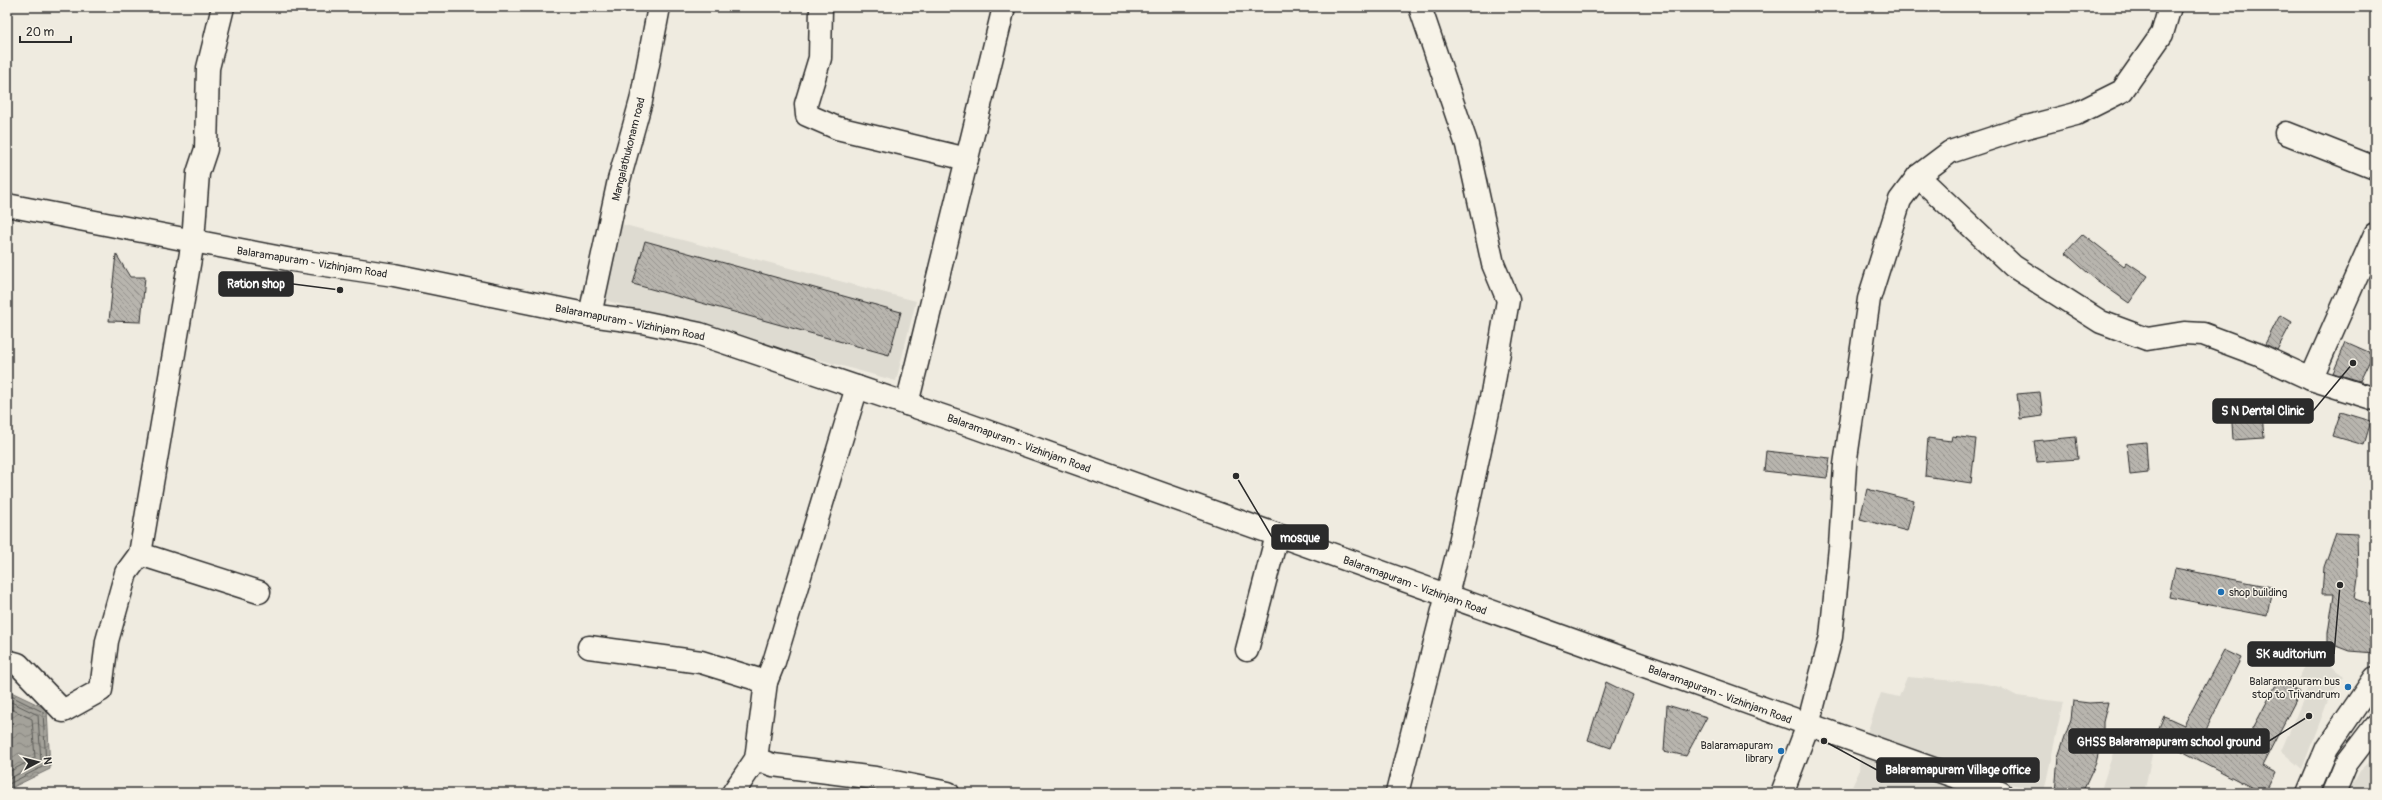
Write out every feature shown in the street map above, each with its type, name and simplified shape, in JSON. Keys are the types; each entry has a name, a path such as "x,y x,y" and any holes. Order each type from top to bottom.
{"street":[{"path":"7,661 18,664 62,711 101,690 106,641 126,573 140,554 193,241 198,174 206,149 208,68 223,7"},
{"name":"Mangalathukonam road","path":"590,315 619,180 644,87 658,7"},
{"path":"821,7 820,58 806,104 807,115 837,128 967,159"},
{"path":"907,404 1004,7"},
{"path":"1397,793 1447,596 1492,393 1508,300 1492,264 1467,145 1420,7"},
{"path":"1782,793 1808,725 1831,637 1840,547 1845,465 1869,299 1900,200 1918,176 1950,152 2023,128 2076,114 2122,91 2162,34 2170,7"},
{"path":"2286,133 2375,168"},
{"path":"1918,176 2013,266 2101,322 2147,339 2184,333 2203,334 2259,355 2311,379 2375,399"},
{"name":"Balaramapuram - Vizhinjam Road","path":"7,205 292,260 394,275 590,315 642,322 700,334 907,404 2001,793"},
{"path":"2311,379 2375,234"},
{"path":"733,793 756,759 766,682 774,662 857,387"},
{"path":"1247,650 1277,535"},
{"path":"140,554 259,592"},
{"path":"589,647 701,662 766,682"},
{"path":"2308,793 2327,748 2375,678"},
{"path":"2334,793 2346,764 2375,726"},
{"path":"756,759 774,765 875,778 948,793"}],"shaded area":[{"path":"621,224 916,301 896,381 601,299"},
{"path":"2312,653 2344,676 2329,698 2302,769 2281,751 2308,688 2296,683"},
{"path":"1907,677 1981,683 2000,687 2017,696 2063,702 2044,792 2014,785 1867,733 1881,693 1899,697"},
{"path":"2132,742 2154,745 2144,793 2100,793 2116,744"},
{"path":"1860,754 1896,765 1944,784 1977,793 1849,793 1859,772"},
{"path":"2375,757 2375,793 2348,793 2360,771"}],"water":[{"path":"7,690 47,709 50,769 7,790"}],"building":[{"path":"2083,234 2124,266 2127,262 2148,276 2129,303 2095,279 2065,253"},
{"path":"645,241 901,312 889,355 633,284"},
{"path":"116,254 130,277 145,277 141,322 109,321"},
{"path":"2280,315 2292,322 2277,350 2265,344"},
{"path":"2346,342 2373,354 2360,381 2333,373"},
{"path":"2040,392 2043,416 2020,419 2017,394"},
{"path":"2261,404 2264,438 2233,440 2231,406"},
{"path":"2341,412 2371,421 2364,445 2333,436"},
{"path":"1952,436 1976,439 1971,483 1925,476 1928,438 1951,441"},
{"path":"2076,437 2078,459 2037,462 2034,441"},
{"path":"2146,442 2148,473 2130,475 2127,444"},
{"path":"1766,451 1830,458 1827,478 1764,471"},
{"path":"1867,489 1914,501 1907,531 1860,519"},
{"path":"2336,533 2357,534 2358,577 2355,599 2375,606 2375,653 2349,651 2328,643 2328,633 2334,594 2322,594 2324,567"},
{"name":"shop building","path":"2175,568 2272,587 2267,616 2169,597"},
{"path":"2224,650 2241,658 2204,734 2241,751 2278,681 2300,692 2262,766 2276,773 2266,793 2262,793 2155,737 2164,716 2184,725"},
{"path":"1606,682 1632,695 1611,748 1588,740"},
{"path":"2073,701 2089,703 2108,702 2103,722 2103,734 2096,763 2082,793 2055,793 2058,757 2071,719"},
{"path":"1667,705 1707,717 1686,756 1664,751"}],"place":[{"name":"Ration shop","path":"340,290"},
{"name":"S N Dental Clinic","path":"2353,363"},
{"name":"mosque","path":"1236,476"},
{"name":"SK auditorium","path":"2340,585"},
{"name":"shop building","path":"2221,592"},
{"name":"Balaramapuram bus stop to Trivandrum","path":"2348,687"},
{"name":"GHSS Balaramapuram school ground","path":"2309,716"},
{"name":"Balaramapuram Village office","path":"1824,741"},
{"name":"Balaramapuram library","path":"1781,751"}]}
